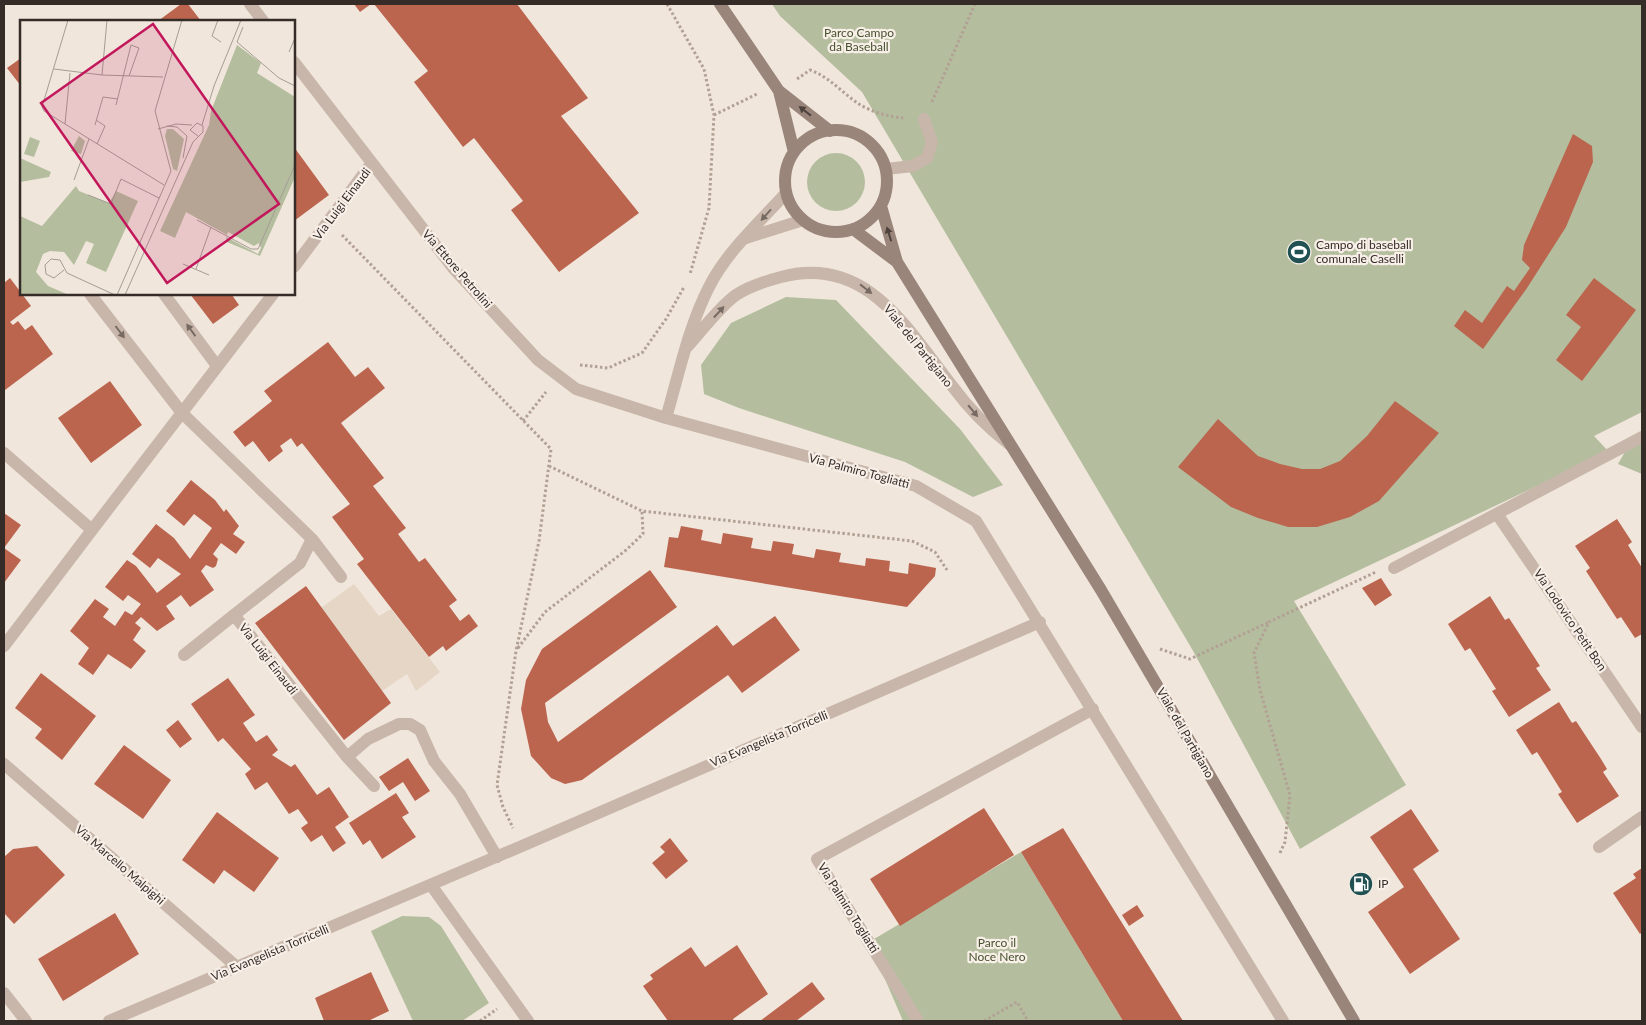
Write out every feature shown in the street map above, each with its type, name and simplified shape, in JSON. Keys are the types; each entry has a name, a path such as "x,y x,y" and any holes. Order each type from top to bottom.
{"main road":[{"path":"720,4 780,91 830,131"},
{"path":"780,91 794,152"},
{"path":"830,131 854,133 868,141 880,154 886,169 888,186 881,206 874,217 844,232 827,232 811,226 803,220 788,201 786,193 787,167 794,152 806,140 820,132 830,131"},
{"name":"Viale del Partigiano","path":"881,206 897,262 1130,640 1354,1021"},
{"path":"853,229 897,262"}],"street":[{"path":"250,4 262,20"},
{"name":"Via Ettore Petrolini","path":"295,63 371,164 454,268 538,360 576,389 666,418"},
{"path":"886,169 913,166 927,158 932,142 924,119"},
{"name":"Via Luigi Einaudi","path":"295,266 371,164"},
{"path":"666,418 693,322 709,286 726,260 786,193"},
{"path":"746,238 803,220"},
{"name":"Viale del Partigiano","path":"686,348 735,296 764,281 800,272 832,274 860,284 889,307 982,422 1012,446"},
{"path":"91,295 182,413 312,539 341,577"},
{"path":"165,295 217,366"},
{"path":"4,646 272,295"},
{"name":"Via Palmiro Togliatti","path":"666,418 916,486 976,521 1040,622 1283,1021"},
{"path":"1394,568 1642,437"},
{"path":"4,454 92,530"},
{"name":"Via Lodovico Petit Bon","path":"1497,514 1642,727"},
{"name":"Via Luigi Einaudi","path":"312,539 300,563 234,616 347,757 374,786"},
{"path":"184,655 234,616"},
{"name":"Via Evangelista Torricelli","path":"109,1021 497,857 1040,622"},
{"name":"Via Palmiro Togliatti","path":"918,1021 817,859 1093,709"},
{"path":"347,757 368,739 398,724 410,724 420,730 434,761 460,794 497,857"},
{"name":"Via Marcello Malpighi","path":"4,764 237,967"},
{"path":"1599,847 1642,817"},
{"path":"431,885 528,1021"},
{"path":"4,993 26,1021"}],"path":[{"path":"667,4 704,69 714,115 710,208 690,276"},
{"path":"893,117 924,119 974,4"},
{"path":"329,222 551,449 539,541 516,651 497,785 503,807 522,846"},
{"path":"524,421 568,365 608,368 642,353 666,319 685,285"},
{"path":"549,466 642,511 912,541 936,552 947,570"},
{"path":"516,651 545,612 625,552 643,534 642,511"},
{"path":"1130,640 1190,659 1387,567 1394,568"},
{"path":"1269,622 1254,653 1260,690 1290,795 1285,842 1269,877"},
{"path":"984,1021 1016,1002 1028,1021"}],"green space":[{"name":"Campo di baseball comunale Caselli","path":"772,4 1642,4 1642,412 1594,436 1609,452 1294,601 1406,785 1300,849 1192,649 862,92 780,16"},
{"path":"830,153 842,153 857,161 865,176 865,188 857,203 842,211 830,211 815,203 807,188 807,176 815,161"},
{"path":"786,297 836,300 960,429 1003,485 973,497 905,462 739,408 704,394 701,365 731,323"},
{"path":"1642,437 1642,474 1618,464 1630,443"},
{"name":"Parco il Noce Nero","path":"1021,852 1123,1021 903,1021 869,942"},
{"path":"402,916 429,917 441,926 489,1003 462,1021 413,1021 371,931"}],"shaded area":[{"path":"354,584 379,616 391,609 440,672 416,691 407,674 382,691 321,608"}],"building":[{"path":"181,4 188,4 200,20 159,20"},
{"path":"354,4 371,4 360,12"},
{"path":"374,4 517,4 588,98 561,116 639,213 559,272 511,210 523,201 474,138 463,147 414,82 428,71"},
{"path":"20,59 20,85 7,68"},
{"path":"1573,134 1592,146 1593,162 1566,227 1527,288 1483,349 1454,326 1465,310 1482,323 1507,286 1514,291 1530,268 1522,260 1524,245"},
{"path":"295,148 329,195 295,220"},
{"path":"10,278 20,291 20,295 23,295 31,306 10,322 13,325 18,321 25,330 32,325 53,354 5,390 4,283"},
{"path":"1594,278 1636,310 1582,381 1556,360 1581,327 1566,315"},
{"path":"191,295 232,295 239,305 213,324"},
{"path":"328,342 355,377 368,367 385,388 341,423 384,478 373,486 406,528 398,534 419,562 425,558 457,600 449,606 460,621 469,614 478,626 446,651 443,646 429,657 357,564 364,559 332,517 350,504 302,443 297,447 291,438 280,446 283,451 269,462 253,441 245,447 233,432 272,401 264,391"},
{"path":"110,381 142,425 91,463 58,418"},
{"path":"1395,401 1439,433 1379,501 1350,517 1317,527 1288,527 1231,507 1178,467 1218,419 1258,456 1302,469 1320,469 1340,461 1367,436"},
{"path":"191,480 215,500 224,512 226,509 239,526 233,534 245,542 236,554 221,543 213,554 218,559 216,566 213,568 206,565 201,571 214,590 190,607 181,595 166,606 175,619 157,631 141,617 135,623 141,628 133,640 146,651 131,669 108,654 93,675 78,664 89,648 70,631 95,599 109,609 103,617 115,626 125,611 132,615 141,604 128,595 123,601 105,587 127,560 136,566 157,593 181,574 158,558 150,568 132,554 156,524 174,538 190,559 212,528 194,514 184,526 166,511"},
{"path":"4,513 21,525 4,548"},
{"path":"1617,519 1632,542 1628,545 1642,568 1642,634 1635,638 1621,617 1617,619 1586,571 1590,568 1575,546"},
{"path":"681,526 703,530 701,540 721,544 723,533 753,538 751,548 771,551 773,541 794,544 792,554 814,558 816,549 841,553 839,562 865,566 866,558 890,561 889,571 908,574 909,563 936,568 935,576 907,607 664,567 669,537 678,538"},
{"path":"4,548 21,560 4,583"},
{"path":"650,570 677,607 545,703 548,722 558,742 717,625 733,646 775,616 800,650 742,693 728,675 582,780 565,784 551,778 531,756 521,709 526,680 542,649"},
{"path":"1381,578 1392,595 1375,606 1362,588"},
{"path":"306,586 391,703 344,740 255,623"},
{"path":"1490,596 1505,620 1509,618 1540,666 1536,668 1551,690 1509,717 1492,691 1496,689 1470,648 1465,651 1448,624"},
{"path":"41,673 96,716 62,760 35,738 42,729 15,708"},
{"path":"228,678 255,715 243,723 256,742 267,735 278,750 272,755 291,767 295,764 317,795 329,787 349,817 335,827 346,843 333,852 322,835 311,842 301,828 308,823 298,809 289,814 267,782 255,790 245,774 251,769 223,738 218,742 191,704"},
{"path":"1559,702 1572,723 1576,721 1601,759 1607,769 1603,772 1619,796 1577,823 1558,794 1562,792 1537,752 1532,755 1516,730"},
{"path":"178,720 192,739 180,748 166,730"},
{"path":"124,745 171,780 143,819 94,784"},
{"path":"408,758 430,791 415,801 403,782 389,791 379,777"},
{"path":"396,793 409,813 402,817 416,837 382,859 370,840 363,845 349,823"},
{"path":"984,808 1014,855 900,926 870,879"},
{"path":"1411,809 1439,851 1413,869 1460,939 1410,974 1368,912 1404,887 1370,837"},
{"path":"217,812 279,858 254,892 224,870 214,884 182,860"},
{"path":"1063,828 1183,1021 1123,1021 1021,852"},
{"path":"670,838 688,861 666,879 652,863 665,852 660,847"},
{"path":"37,846 65,875 14,924 4,913 4,857 13,849"},
{"path":"1642,868 1642,932 1640,934 1613,893 1636,878 1633,874"},
{"path":"1137,905 1144,916 1129,926 1122,915"},
{"path":"115,913 139,954 63,1001 38,959"},
{"path":"737,945 768,994 733,1019 734,1021 668,1021 643,986 653,979 650,975 691,947 705,967"},
{"path":"371,972 389,1011 368,1021 324,1021 315,998"},
{"path":"812,982 825,999 796,1021 760,1021"}],"place":[{"name":"Campo di baseball comunale Caselli","path":"1299,252"},
{"name":"IP","path":"1361,884"}],"park label":[{"name":"Parco Campo da Baseball","path":"859,40"}]}
